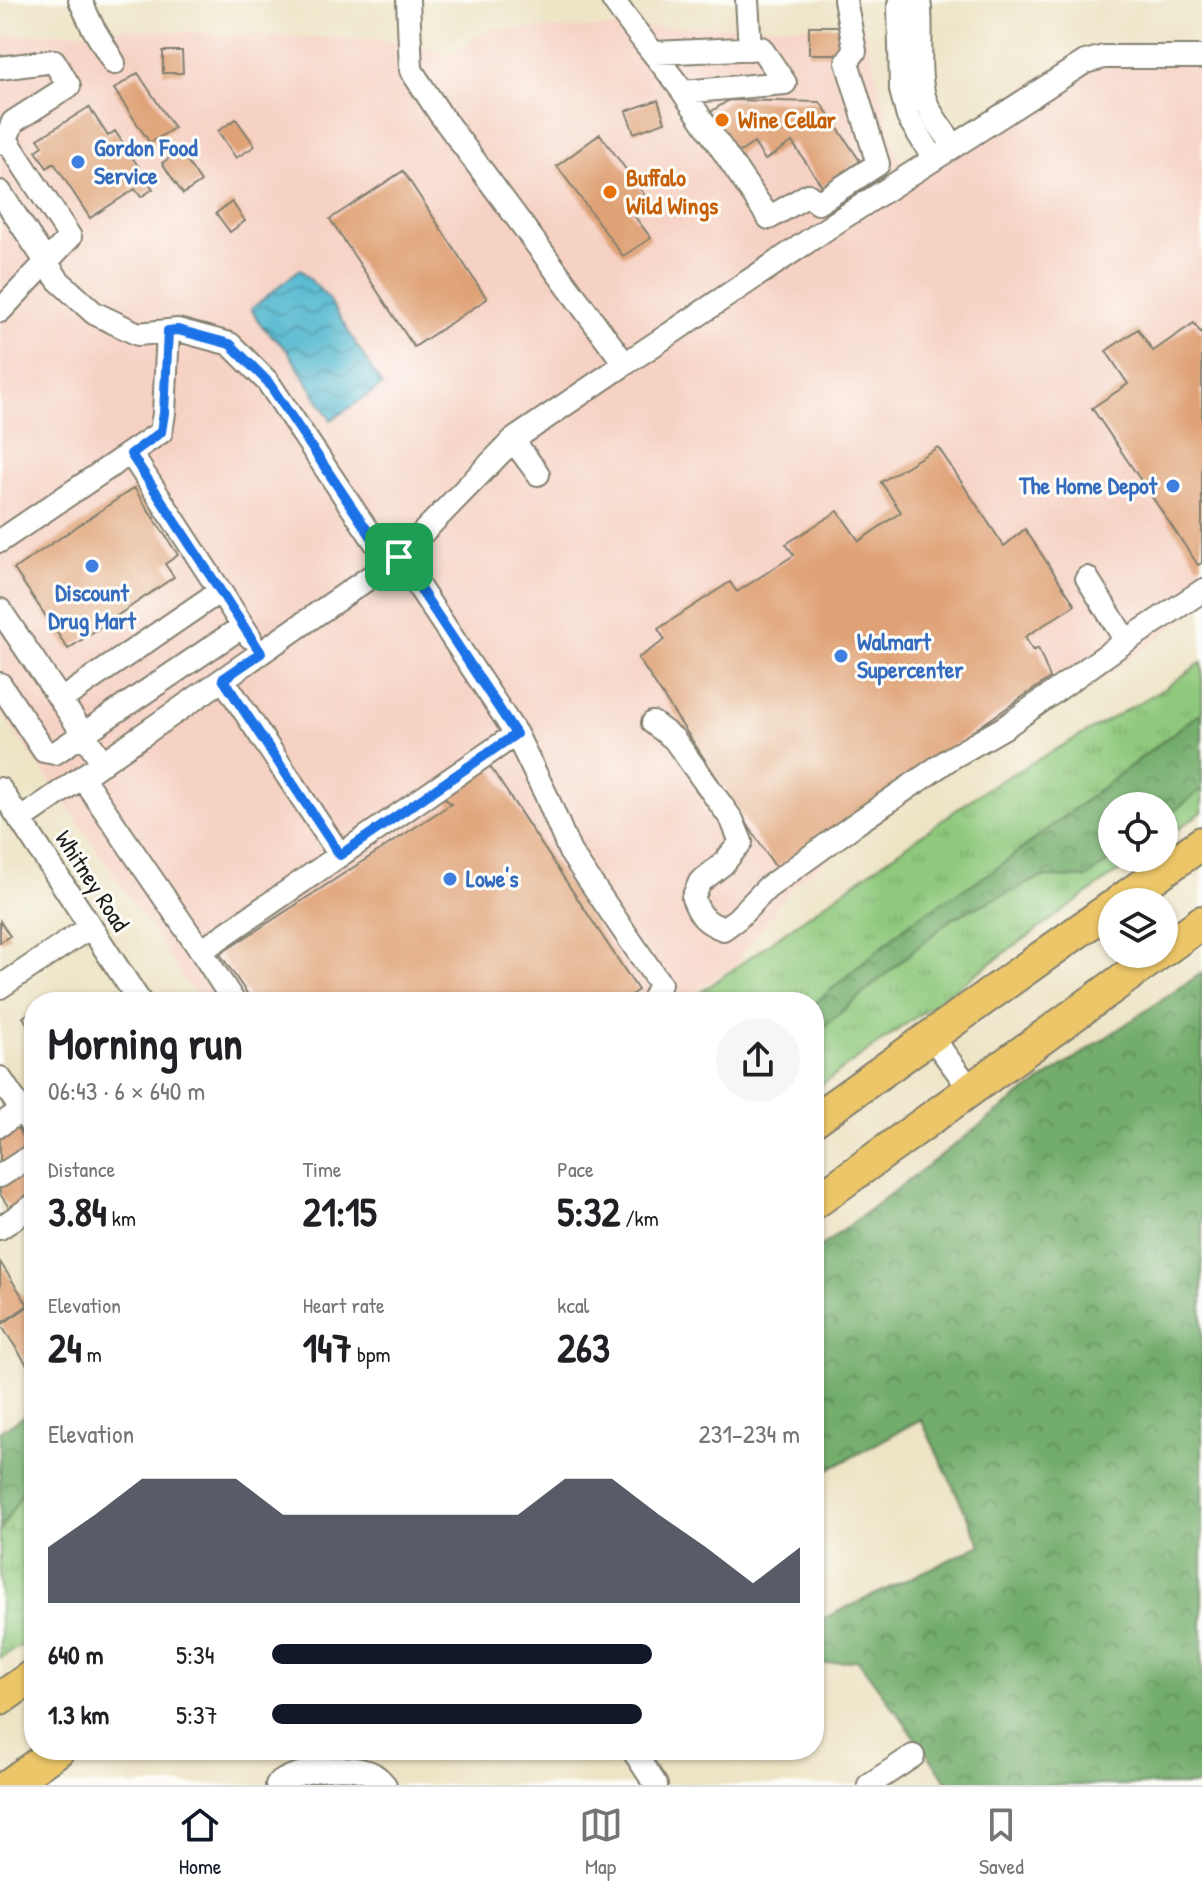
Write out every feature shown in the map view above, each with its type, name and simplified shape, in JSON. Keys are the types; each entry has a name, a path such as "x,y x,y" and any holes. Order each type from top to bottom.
{"highway":[{"path":"1139,888 1202,843"},
{"path":"824,1113 1098,917"},
{"path":"1178,940 1202,922"},
{"path":"824,1196 1139,968"},
{"path":"0,1674 24,1660"},
{"path":"0,1699 24,1682"},
{"path":"9,1785 44,1760"}],"street":[{"path":"80,0 114,63"},
{"path":"408,0 411,70 440,114 625,364"},
{"path":"613,0 683,92 769,218 808,195 818,203 878,164 847,62 855,51 845,0"},
{"path":"747,0 750,49"},
{"path":"901,0 901,90 908,117 934,159"},
{"path":"919,0 922,87 926,102 954,146"},
{"path":"655,53 761,48 785,83 683,92"},
{"path":"20,820 399,557 513,440 844,217 1085,62 1104,57 1202,57"},
{"path":"0,68 54,61 69,86 4,131 70,237 0,311"},
{"path":"0,192 58,280 94,313 138,334 178,330 230,344 268,382 377,545 399,557 516,734 570,852 660,984 656,992"},
{"path":"0,541 161,432 168,331"},
{"path":"513,440 538,474"},
{"path":"131,454 261,653"},
{"path":"1087,578 1126,641"},
{"path":"61,700 220,591"},
{"path":"653,723 674,739 732,820 741,842 723,864 700,882 693,898 698,912 710,924 723,929 767,888 854,825 951,758 1005,727 1202,591"},
{"path":"0,610 103,763"},
{"path":"0,684 44,751 55,753 243,626"},
{"path":"223,679 340,855"},
{"path":"201,951 516,734"},
{"path":"82,777 228,992"},
{"name":"Whitney Road","path":"0,789 133,992"},
{"path":"0,987 90,927"},
{"path":"931,1036 971,1090"},
{"path":"0,1078 24,1114"},
{"path":"0,1125 24,1121"},
{"path":"0,1176 24,1160"},
{"path":"0,1228 24,1212"},
{"path":"869,1785 913,1756"},
{"path":"640,1760 656,1785"},
{"path":"277,1785 290,1776 346,1768 368,1771 385,1785"}],"shaded area":[{"path":"864,26 898,157 905,165 1087,46 1202,45 1202,606 1095,685 967,757 794,885 736,965 694,992 192,992 0,711 0,36 118,29 387,40 450,54 491,29"}],"green space":[{"path":"1202,662 1202,812 1178,829 1178,792 1098,792 1098,872 1118,872 824,1083 824,992 701,992 987,788 1165,688"},
{"path":"1202,713 1202,789 1178,808 1178,792 1098,792 1098,870 1087,878 1042,877 951,919 824,1027 824,996 912,921 993,871"},
{"path":"1202,973 1202,1785 950,1785 858,1660 824,1664 824,1618 981,1545 921,1419 824,1472 824,1244 1016,1098"},
{"path":"24,1416 24,1490 0,1531 0,1431"},
{"path":"24,1490 24,1644 0,1658 0,1531"}],"water":[{"path":"300,269 328,298 382,386 331,420 287,350 261,325 251,309"}],"building":[{"path":"809,26 843,26 844,54 809,54"},
{"path":"163,51 182,51 183,73 163,73"},
{"path":"138,73 174,128 150,143 114,89"},
{"path":"658,100 665,122 634,133 626,111"},
{"path":"729,100 820,102 860,161 822,186 792,142 765,160 754,143 737,154 709,113"},
{"path":"89,107 108,136 115,131 153,189 141,197 135,189 90,218 54,163 47,168 36,151 43,146 38,139"},
{"path":"236,119 255,146 236,158 218,131"},
{"name":"Buffalo Wild Wings","path":"600,134 646,197 629,209 651,238 623,256 557,166"},
{"path":"180,151 201,182 183,194 162,163"},
{"path":"403,171 487,299 414,347 330,219"},
{"path":"232,202 245,221 230,232 216,213"},
{"name":"The Home Depot","path":"1194,323 1202,331 1202,563 1198,565 1092,408 1128,384 1106,351 1138,329 1153,351"},
{"name":"Walmart Supercenter","path":"938,447 1004,546 1025,529 1075,605 1025,637 1033,651 1038,648 1050,678 776,868 638,658 665,640 658,629 730,582 737,592 794,555 786,544 838,511 859,541 901,512 881,482"},
{"name":"Discount Drug Mart","path":"134,488 178,555 165,564 174,577 68,649 14,569"},
{"name":"Lowe's","path":"489,765 638,990 246,992 220,954 451,804 442,796"},
{"path":"0,921 10,936 0,942"},
{"path":"15,1125 24,1139 24,1152 0,1168 0,1135"},
{"path":"24,1172 24,1204 12,1212 0,1194 0,1188"},
{"path":"0,1262 24,1299 24,1308 0,1324"},
{"path":"24,1309 24,1360 1,1325"}],"place":[{"name":"Wine Cellar","path":"722,120"},
{"name":"Gordon Food Service","path":"78,162"},
{"name":"Buffalo Wild Wings","path":"610,192"},
{"name":"The Home Depot","path":"1173,486"},
{"name":"Discount Drug Mart","path":"92,566"},
{"name":"Walmart Supercenter","path":"841,656"},
{"name":"Lowe's","path":"450,879"}],"route":[{"path":"178,330 230,344 268,382 377,545 399,557 516,734 340,855 223,679 261,653 131,454 161,432 168,331 178,330"}]}
